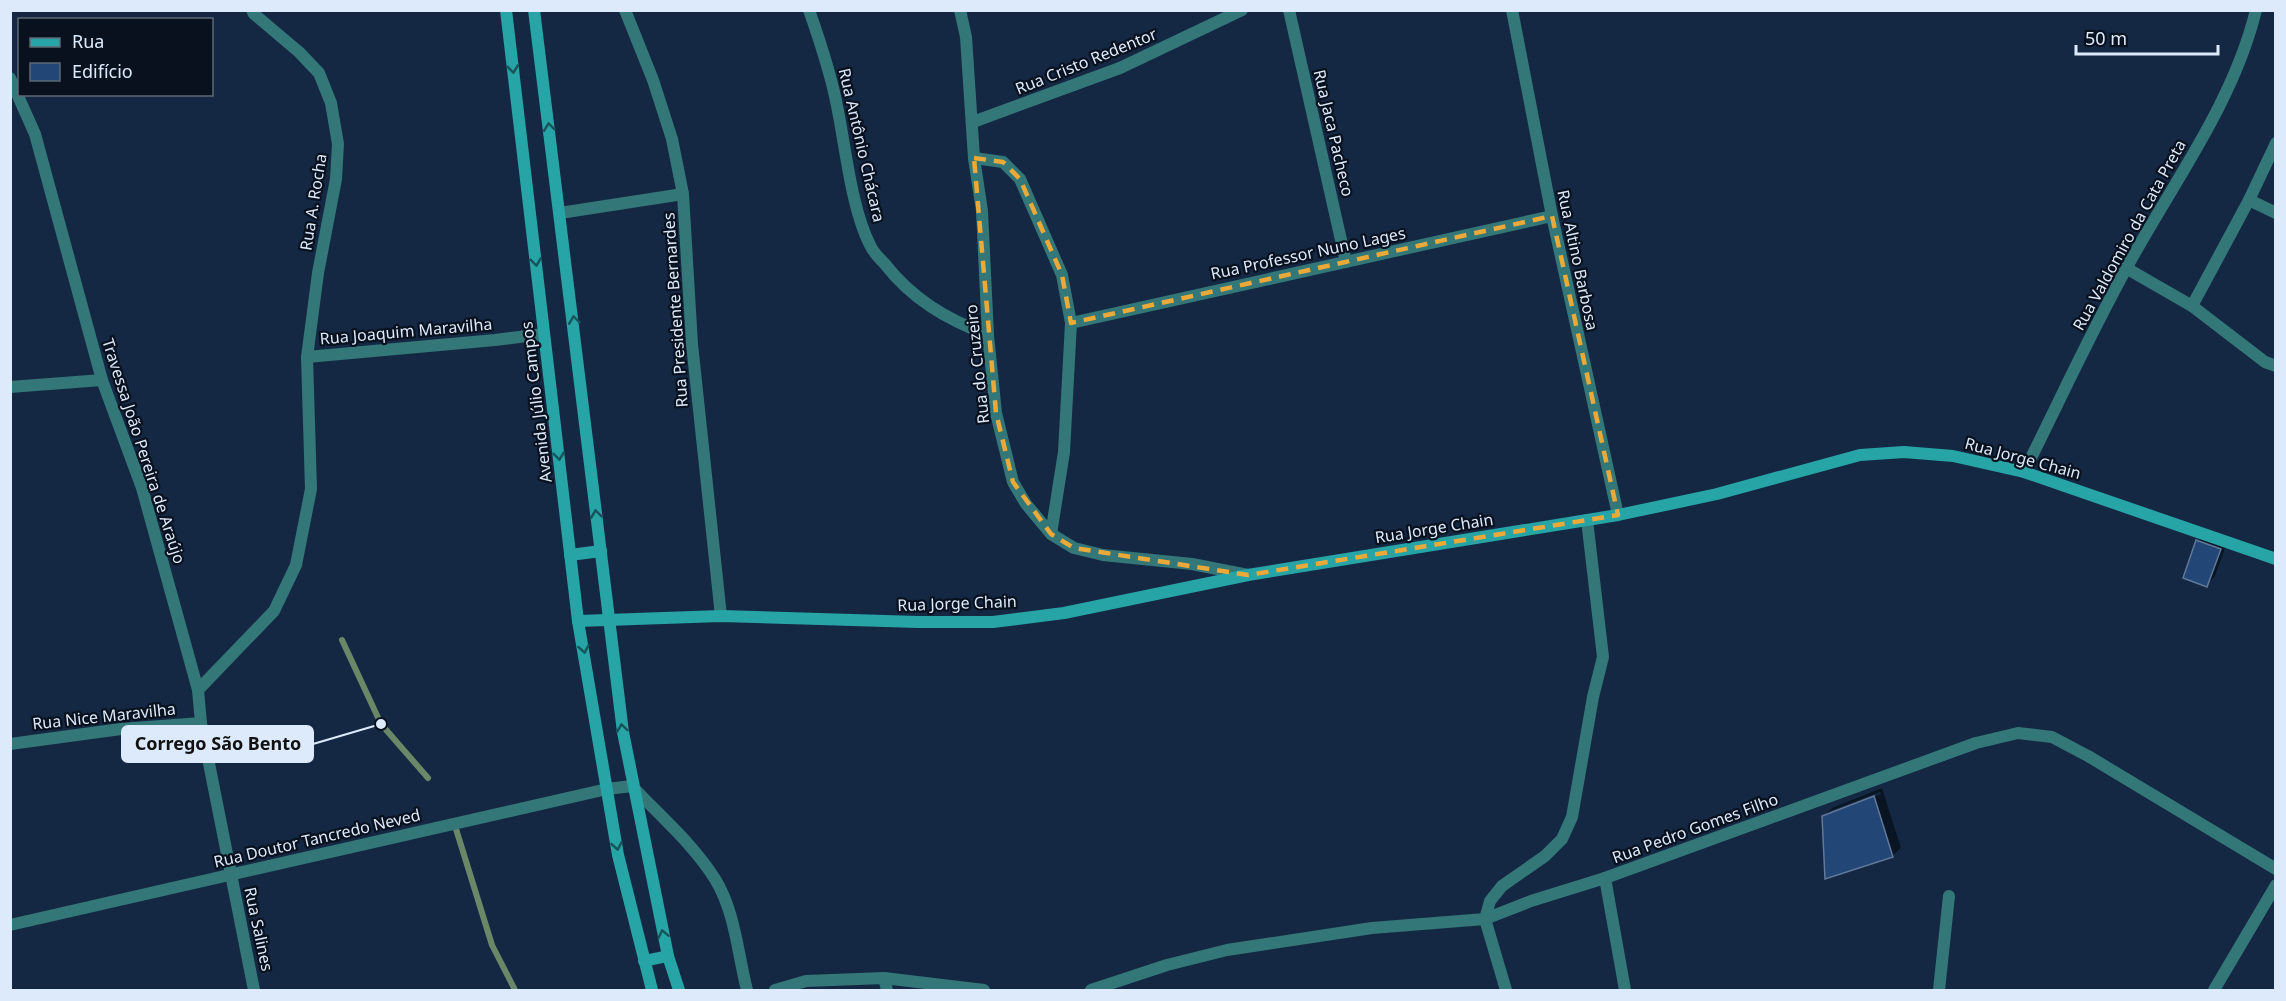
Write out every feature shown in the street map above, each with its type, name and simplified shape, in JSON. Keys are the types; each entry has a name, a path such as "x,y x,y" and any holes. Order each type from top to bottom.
{"street":[{"name":"Rua A. Rocha","path":"198,690 273,611 296,565 311,489 307,357 318,273 336,179 338,144 331,103 319,73 252,10"},
{"name":"Avenida Júlio Campos","path":"506,10 578,621 618,855 652,990"},
{"path":"534,10 622,732 668,956 679,990"},
{"name":"Rua Presidente Bernardes","path":"625,10 653,80 672,138 683,194 692,344 720,616"},
{"name":"Rua Antônio Chácara","path":"809,10 826,60 856,204 870,246 897,280 928,306 955,323 988,335"},
{"name":"Rua do Cruzeiro","path":"960,10 966,37 974,158 982,211 988,335 996,413 1013,482 1026,504 1051,534 1074,548 1103,555 1192,564 1248,575"},
{"name":"Rua Cristo Redentor","path":"973,122 1120,68 1242,10"},
{"name":"Rua Jaca Pacheco","path":"1289,10 1346,262"},
{"name":"Rua Altino Barbosa","path":"1512,10 1552,216 1618,515"},
{"name":"Rua Valdomiro da Cata Preta","path":"2025,472 2126,268 2235,73 2256,10"},
{"name":"Travessa João Pereira de Araújo","path":"10,78 18,96"},
{"name":"Travessa João Pereira de Araújo","path":"18,96 35,134 102,380 142,488 198,690 201,723 230,875"},
{"path":"2192,306 2249,200 2276,143"},
{"path":"974,158 1003,162 1020,179 1062,275 1071,322 1064,452 1051,534"},
{"path":"560,213 683,194"},
{"path":"2249,200 2276,213"},
{"name":"Rua Professor Nuno Lages","path":"1071,322 1552,216"},
{"path":"2126,268 2192,306 2265,362 2276,366"},
{"name":"Rua Joaquim Maravilha","path":"307,357 544,334"},
{"path":"10,387 102,380"},
{"name":"Rua Jorge Chain","path":"578,621 720,616 993,622 1064,613 1248,575 1618,515 1717,494 1860,455 1904,452 1953,456 2025,472 2276,559"},
{"path":"1506,990 1485,919 1490,901 1502,886 1545,856 1562,838 1572,817 1593,697 1603,657 1587,520"},
{"path":"570,555 601,551"},
{"name":"Rua Nice Maravilha","path":"10,744 121,729 201,723"},
{"name":"Rua Pedro Gomes Filho","path":"1091,990 1167,965 1227,950 1372,928 1485,919 1531,901 1605,879 1976,743 2018,733 2052,737 2098,762 2276,869"},
{"path":"632,786 697,855 716,880 727,906 747,990"},
{"name":"Rua Doutor Tancredo Neved","path":"10,925 607,789 632,786"},
{"name":"Rua Salines","path":"230,875 245,938 254,990"},
{"path":"1605,879 1625,990"},
{"path":"2214,990 2276,885"},
{"path":"1939,990 1949,896"},
{"path":"644,962 668,956"},
{"path":"775,990 806,981 984,990"}],"highlighted area":[{"path":"974,158 1003,162 1020,179 1062,275 1071,323 1552,216 1618,515 1248,575 1074,548 1051,534 1013,482 996,413"}],"building":[{"path":"2196,540 2221,549 2207,587 2183,578"},
{"path":"1874,796 1893,857 1825,879 1822,816"}],"waterway":[{"path":"342,640 381,724 428,778"},
{"path":"456,829 492,945 515,990"}],"place":[{"name":"Corrego São Bento","path":"381,724"}]}
